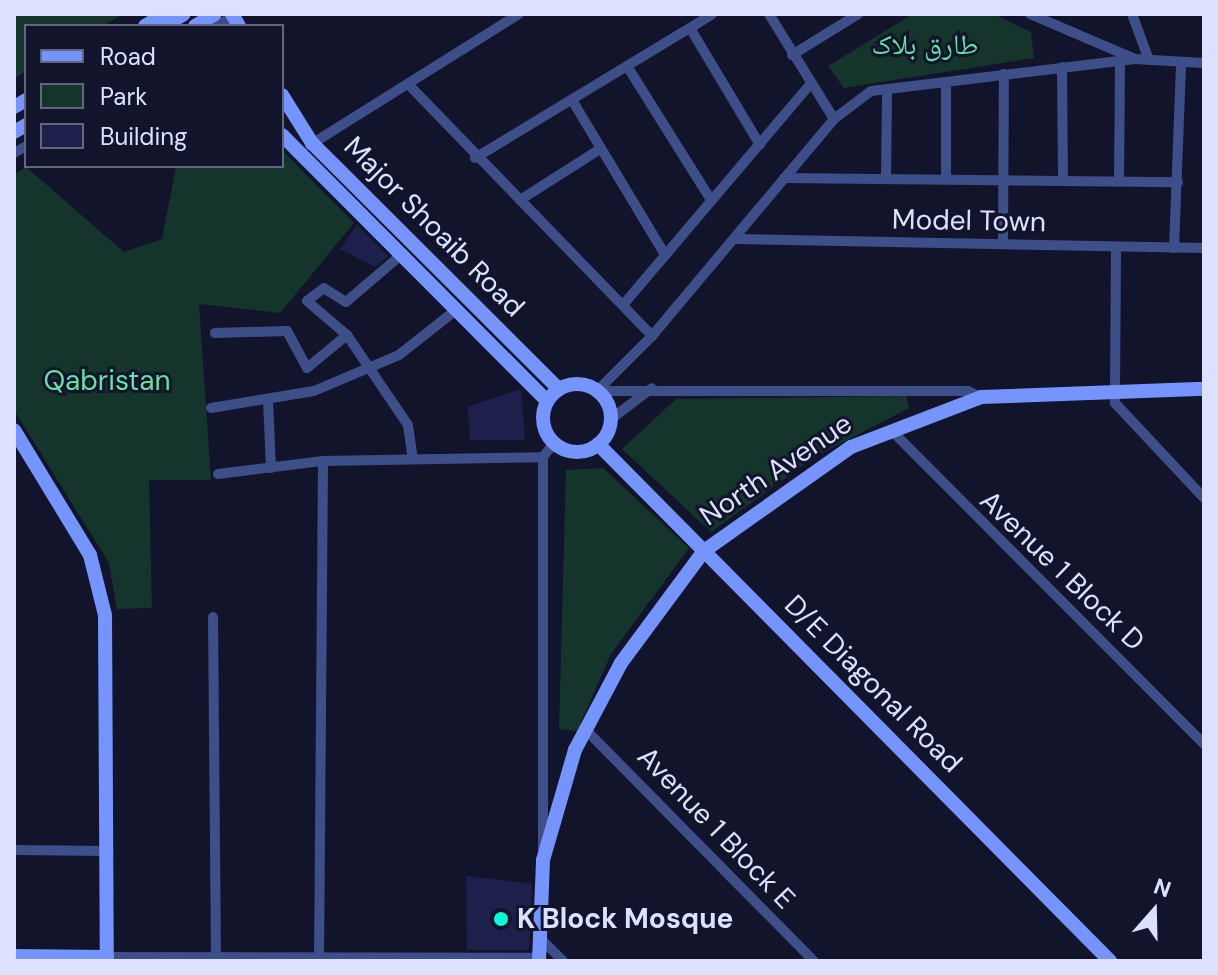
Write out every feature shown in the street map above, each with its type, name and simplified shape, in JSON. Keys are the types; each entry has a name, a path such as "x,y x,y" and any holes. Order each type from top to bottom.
{"street":[{"path":"296,156 519,14"},
{"path":"475,158 712,14"},
{"path":"769,14 809,86 834,119"},
{"path":"792,55 858,14"},
{"path":"1030,14 1135,59"},
{"path":"1132,14 1149,60"},
{"path":"209,21 235,18"},
{"path":"690,28 760,145"},
{"path":"597,391 652,336 834,119 862,94 1135,59 1204,63"},
{"path":"1174,248 1181,62"},
{"path":"1119,180 1120,63"},
{"path":"627,66 711,200"},
{"path":"1062,67 1063,178"},
{"path":"1003,244 1004,74"},
{"path":"946,83 946,178"},
{"path":"408,84 475,158 652,336"},
{"path":"623,305 809,86"},
{"path":"886,178 887,90"},
{"name":"Major Shoaib Road","path":"284,98 312,143 559,389"},
{"path":"572,100 665,255"},
{"name":"Major Shoaib Road","path":"284,138 296,156 401,255 547,401"},
{"path":"520,200 600,149"},
{"path":"784,178 1001,177 1178,182"},
{"name":"Model Town","path":"735,239 1204,248"},
{"path":"1116,248 1114,389 1117,408 1204,498"},
{"path":"401,255 346,302 324,288 308,298 347,335 364,370 408,425 412,455"},
{"path":"211,408 268,401 364,370 399,355 456,310"},
{"path":"215,333 287,331 307,368 347,335"},
{"path":"652,388 611,419 598,444 572,451 554,443 543,419 547,401 559,389 579,384 597,391 652,388 968,391 981,397"},
{"name":"North Avenue","path":"539,960 543,860 584,728 637,638 704,551 812,470 891,430 981,397 1114,389 1204,389"},
{"path":"597,391 611,419"},
{"path":"268,401 271,468"},
{"path":"14,430 90,555 101,592 108,851 107,959"},
{"name":"Avenue 1 Block D","path":"891,430 905,452 1204,744"},
{"path":"543,860 543,457 554,443"},
{"name":"D/E Diagonal Road","path":"598,444 1110,961"},
{"path":"218,474 323,461 412,455 543,457"},
{"path":"319,958 323,461"},
{"path":"213,617 216,957"},
{"name":"Avenue 1 Block E","path":"584,728 814,961"},
{"path":"14,850 108,851"},
{"path":"539,936 563,961"},
{"path":"14,956 539,960"}],"green space":[{"path":"14,14 123,14 106,24 24,24 24,72 14,79"},
{"name":"طارق بلاک","path":"913,14 994,14 1031,32 1034,58 844,88 828,66"},
{"name":"Qabristan","path":"284,152 354,223 280,313 199,304 211,480 149,480 152,608 117,609 109,563 14,410 14,175 27,168 124,252 162,239 176,168 284,168"},
{"path":"906,396 909,408 813,458 711,532 622,449 676,399"},
{"path":"603,468 689,548 611,654 577,731 559,729 566,470"}],"building":[{"path":"357,225 388,256 375,267 340,249"},
{"path":"521,389 525,440 470,440 468,407"},
{"name":"K Block Mosque","path":"466,876 532,884 529,950 467,950"}],"place":[{"name":"K Block Mosque","path":"501,919"}]}
